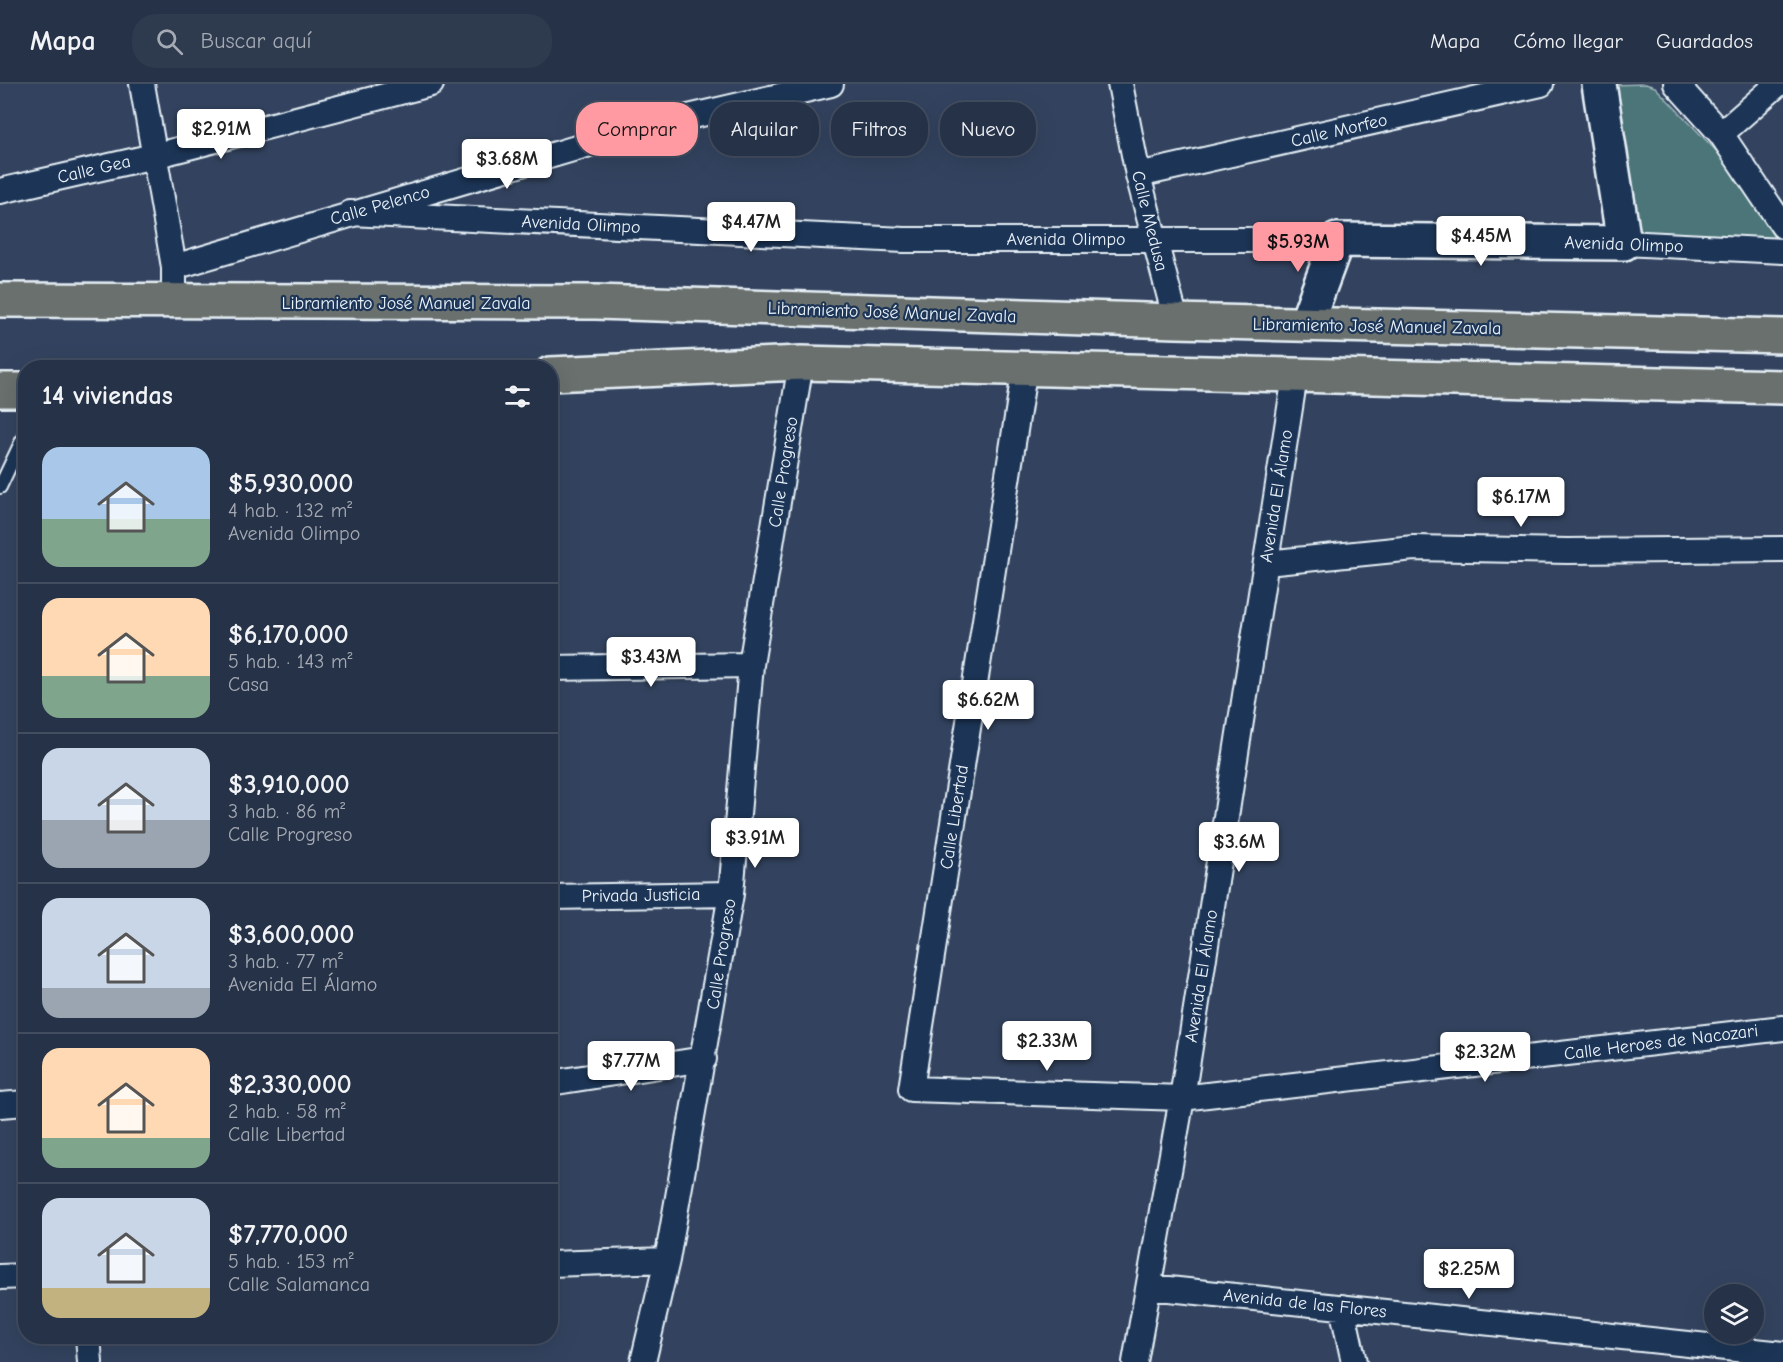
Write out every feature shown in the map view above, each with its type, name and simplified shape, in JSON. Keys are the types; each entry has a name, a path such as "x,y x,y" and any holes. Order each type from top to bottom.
{"main road":[{"name":"Libramiento José Manuel Zavala","path":"0,300 175,303 597,303 1176,321 1783,336"},
{"path":"558,374 801,363 1783,387"},
{"path":"0,390 18,390"}],"street":[{"path":"142,84 174,267 175,303"},
{"name":"Calle Gea","path":"0,191 154,156 431,84"},
{"name":"Calle Pelenco","path":"174,267 350,213 654,125 831,84"},
{"name":"Calle Medusa","path":"1120,84 1138,175 1176,321"},
{"name":"Calle Morfeo","path":"1138,175 1541,84"},
{"path":"1599,84 1624,243"},
{"path":"1676,84 1721,134 1783,226"},
{"path":"1721,134 1778,84"},
{"name":"Avenida Olimpo","path":"350,213 904,240 1153,238 1624,243 1783,251"},
{"path":"1306,324 1337,240"},
{"name":"Calle Progreso","path":"643,1362 666,1260 704,1059 731,894 751,665 801,363"},
{"name":"Calle Libertad","path":"910,1089 1025,367"},
{"name":"Avenida El Álamo","path":"1135,1362 1182,1098 1295,376"},
{"path":"1266,563 1414,548 1567,551 1781,549"},
{"path":"558,668 751,665"},
{"name":"Privada Justicia","path":"558,897 731,894"},
{"name":"Calle Heroes de Nacozari","path":"910,1089 1182,1098 1783,1028"},
{"path":"558,1082 704,1059"},
{"path":"0,1105 18,1104"},
{"path":"558,1264 666,1260"},
{"path":"0,1277 18,1276"},
{"name":"Avenida de las Flores","path":"1150,1287 1783,1354"},
{"path":"1342,1307 1354,1362"},
{"path":"89,1344 90,1362"}],"lane":[{"path":"0,487 18,449"}],"green space":[{"path":"1645,84 1655,87 1723,158 1776,240 1640,233 1612,85"}]}
